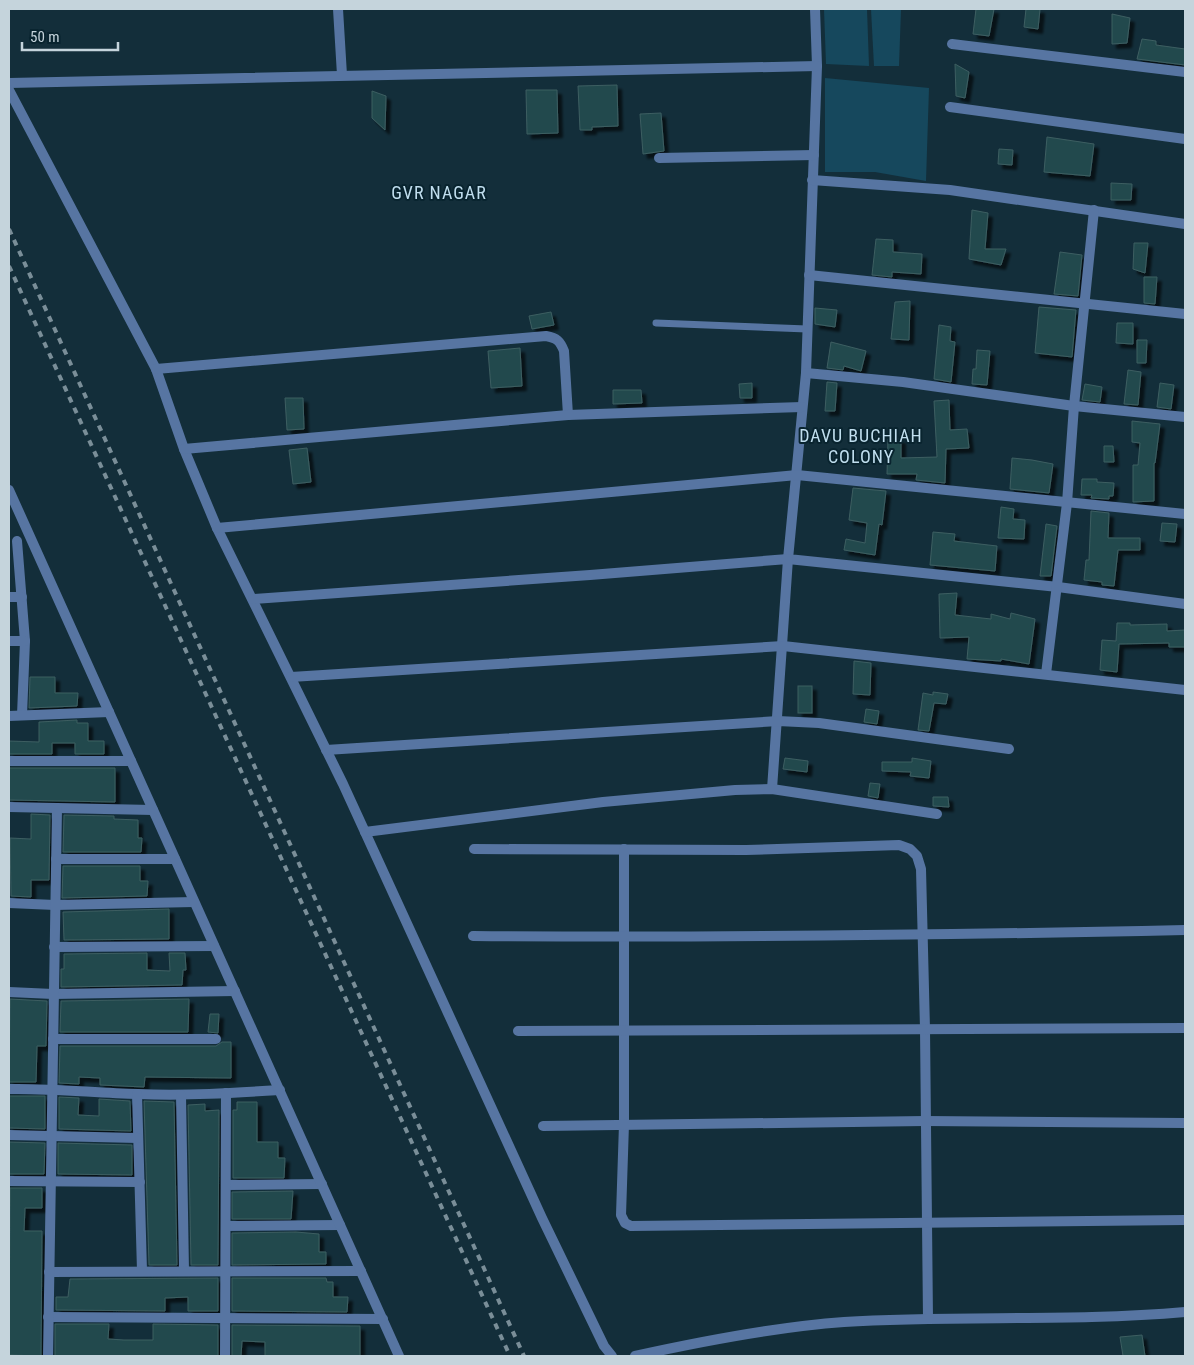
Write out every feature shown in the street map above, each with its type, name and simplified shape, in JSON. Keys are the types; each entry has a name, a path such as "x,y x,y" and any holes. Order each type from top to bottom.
{"street":[{"path":"338,9 342,75"},
{"path":"772,789 788,559 806,373 812,180 818,66 815,9"},
{"path":"952,44 1185,72"},
{"path":"9,83 818,66"},
{"path":"9,90 156,369 184,449 217,528 365,832 542,1218 604,1346 612,1356"},
{"path":"950,107 1185,139"},
{"path":"659,158 814,155"},
{"path":"812,180 950,190 1185,224"},
{"path":"1046,674 1067,502 1074,406 1094,210"},
{"path":"809,275 1185,314"},
{"path":"156,369 546,336 556,338 564,351 568,415"},
{"path":"806,373 903,382 1074,406 1185,416"},
{"path":"184,449 568,415 802,407"},
{"path":"217,528 797,475 1185,514"},
{"path":"9,491 399,1356"},
{"path":"22,715 25,641 22,597 13,541 32,541"},
{"path":"253,599 590,576 788,559 1058,587 1185,604"},
{"path":"9,597 22,597"},
{"path":"9,641 25,641"},
{"path":"291,677 783,646 1185,690"},
{"path":"9,716 109,712"},
{"path":"326,750 778,721 819,724 1009,749"},
{"path":"9,761 131,760"},
{"path":"365,832 603,802 735,790 772,789 937,814"},
{"path":"9,807 153,810"},
{"path":"48,1356 56,808"},
{"path":"474,849 746,850 899,846 910,849 917,856 921,869 923,936 928,1319"},
{"path":"624,850 625,1032 621,1215 625,1223 632,1226 1185,1220"},
{"path":"56,859 175,859"},
{"path":"9,903 55,905 194,902"},
{"path":"473,936 923,936 1185,930"},
{"path":"54,947 214,946"},
{"path":"9,992 54,994 235,991"},
{"path":"518,1031 1185,1028"},
{"path":"53,1039 216,1039"},
{"path":"9,1089 52,1088 181,1095 280,1090"},
{"path":"137,1094 142,1271"},
{"path":"225,1356 226,1094"},
{"path":"181,1095 184,1271"},
{"path":"543,1126 926,1121 1185,1123"},
{"path":"9,1135 138,1138"},
{"path":"9,1181 140,1182"},
{"path":"226,1185 322,1184"},
{"path":"226,1226 340,1225"},
{"path":"49,1272 361,1271"},
{"path":"634,1356 766,1331 842,1322 1037,1318 1185,1312"},
{"path":"48,1317 382,1319"}],"lane":[{"path":"656,323 807,328"}],"shaded area":[{"path":"824,9 867,9 869,66 826,64"},
{"path":"871,9 901,9 899,66 874,66"},
{"path":"825,78 929,88 926,181 875,172 825,172"}],"building":[{"path":"976,9 994,9 989,36 973,34"},
{"path":"1026,9 1040,9 1038,29 1024,27"},
{"path":"1112,14 1130,18 1127,43 1112,44"},
{"path":"1142,39 1156,41 1156,45 1185,49 1185,65 1137,59"},
{"path":"955,64 969,72 965,98 956,96"},
{"path":"617,85 618,126 592,127 592,130 580,130 578,86"},
{"path":"526,90 557,90 558,133 527,134"},
{"path":"372,91 386,96 385,130 372,118"},
{"path":"661,113 664,151 643,154 640,114"},
{"path":"1047,137 1094,144 1090,176 1044,172"},
{"path":"999,149 1013,150 1012,165 998,164"},
{"path":"1111,183 1132,184 1131,200 1111,200"},
{"path":"972,210 988,213 985,249 1006,249 1001,265 969,259"},
{"path":"876,239 893,240 893,252 922,254 921,274 892,272 892,277 872,275"},
{"path":"1134,243 1148,243 1145,273 1133,269"},
{"path":"1060,252 1082,255 1078,296 1054,294"},
{"path":"1144,277 1157,277 1155,304 1144,303"},
{"path":"910,301 909,340 891,339 895,302"},
{"path":"1039,307 1076,310 1072,357 1035,353"},
{"path":"815,308 837,310 835,327 815,324"},
{"path":"551,312 554,325 532,329 529,316"},
{"path":"1117,323 1133,323 1133,344 1116,343"},
{"path":"939,325 951,327 950,341 955,342 951,382 934,379"},
{"path":"1137,340 1147,340 1146,363 1137,363"},
{"path":"831,342 866,351 861,371 844,366 843,370 827,368"},
{"path":"520,348 522,386 491,388 488,351"},
{"path":"977,350 990,351 987,385 972,384 973,369 976,369"},
{"path":"1128,370 1141,372 1138,405 1124,404"},
{"path":"827,382 837,383 835,411 825,411"},
{"path":"752,383 752,398 740,398 739,384"},
{"path":"1160,383 1174,385 1171,409 1157,407"},
{"path":"1085,384 1102,387 1100,402 1082,400"},
{"path":"613,390 641,390 642,403 613,404"},
{"path":"285,398 303,398 304,429 287,430"},
{"path":"949,400 950,430 967,429 969,448 946,449 945,483 916,480 917,474 887,474 888,439 901,439 901,458 937,457 934,401"},
{"path":"1132,421 1160,424 1154,463 1154,501 1133,502 1133,465 1138,465 1140,443 1132,442"},
{"path":"1104,446 1113,446 1114,462 1104,462"},
{"path":"307,448 311,482 293,484 289,450"},
{"path":"1012,458 1053,464 1049,493 1010,489"},
{"path":"1082,479 1097,479 1097,482 1114,483 1113,496 1109,496 1109,499 1091,498 1092,495 1081,495"},
{"path":"853,488 886,491 882,525 879,524 875,555 844,550 846,539 865,543 867,523 849,520"},
{"path":"1001,507 1014,509 1013,519 1025,520 1024,539 998,538"},
{"path":"1091,511 1109,513 1108,538 1140,538 1140,550 1118,550 1114,586 1102,585 1102,582 1084,580 1086,560 1089,560"},
{"path":"1162,523 1177,524 1175,542 1160,541"},
{"path":"1046,524 1057,526 1051,576 1040,576"},
{"path":"933,532 955,534 954,541 997,546 995,571 930,565"},
{"path":"957,593 955,615 991,619 991,614 1010,619 1011,613 1035,619 1029,664 1001,659 1001,661 967,659 969,637 940,638 939,594"},
{"path":"1117,623 1130,623 1130,625 1167,624 1167,631 1185,630 1185,647 1169,647 1169,643 1119,644 1117,672 1100,670 1102,640 1116,641"},
{"path":"854,661 871,663 870,695 853,694"},
{"path":"30,677 55,677 55,693 78,693 77,706 29,708"},
{"path":"798,686 812,686 812,713 798,713"},
{"path":"933,692 948,694 946,704 934,703 929,731 918,730 923,693 933,695"},
{"path":"866,709 879,711 877,724 864,722"},
{"path":"77,720 77,723 88,723 88,741 104,741 104,754 75,754 75,743 52,743 52,754 9,754 9,741 39,742 39,722"},
{"path":"785,758 808,761 807,772 783,769"},
{"path":"912,758 931,761 929,778 910,776 911,772 882,771 882,762 912,762"},
{"path":"9,768 115,768 115,802 9,800"},
{"path":"870,783 880,784 878,798 868,796"},
{"path":"933,797 948,797 949,807 933,806"},
{"path":"31,814 50,815 49,880 31,880 31,897 11,896 10,838 31,839"},
{"path":"64,815 114,816 114,819 138,820 138,838 142,838 141,852 63,852"},
{"path":"63,866 140,866 140,881 148,881 147,896 62,898"},
{"path":"169,909 169,939 64,940 63,912"},
{"path":"147,953 147,970 170,971 169,953 185,953 186,970 183,970 182,985 61,987 61,969 64,969 64,954"},
{"path":"10,999 47,1001 46,1046 37,1046 36,1082 9,1082"},
{"path":"189,999 188,1032 60,1032 61,1001"},
{"path":"210,1014 219,1014 218,1033 208,1032"},
{"path":"222,1042 231,1042 231,1078 145,1077 144,1087 100,1085 100,1078 79,1077 79,1084 59,1083 60,1046 216,1046"},
{"path":"9,1096 45,1096 45,1129 9,1128"},
{"path":"59,1097 79,1098 78,1115 99,1116 99,1099 130,1101 131,1131 59,1129"},
{"path":"144,1101 174,1102 177,1265 149,1265"},
{"path":"237,1102 257,1102 257,1142 278,1142 278,1158 285,1158 284,1178 233,1178 233,1110 237,1110"},
{"path":"205,1104 205,1111 219,1110 218,1265 191,1265 188,1105"},
{"path":"9,1142 45,1143 44,1174 9,1174"},
{"path":"58,1143 132,1145 132,1175 58,1174"},
{"path":"10,1188 42,1188 42,1208 25,1208 24,1231 42,1231 41,1356 9,1355"},
{"path":"293,1191 291,1219 232,1219 232,1192"},
{"path":"296,1232 319,1234 319,1252 326,1252 326,1264 232,1265 232,1233"},
{"path":"218,1278 218,1311 188,1311 188,1297 165,1298 165,1311 56,1310 56,1297 68,1297 70,1279"},
{"path":"232,1278 326,1278 327,1282 333,1282 333,1297 348,1297 347,1312 232,1311"},
{"path":"55,1324 109,1324 108,1339 124,1340 153,1340 153,1324 218,1325 218,1356 55,1356"},
{"path":"232,1325 360,1326 360,1356 265,1356 265,1342 242,1341 241,1356 232,1356"},
{"path":"1142,1335 1145,1356 1123,1356 1120,1337"}],"railway":[{"path":"9,229 524,1356"},
{"path":"9,266 510,1356"}],"district":[{"name":"GVR NAGAR","path":"439,193"},
{"name":"DAVU BUCHIAH COLONY","path":"861,446"}]}
